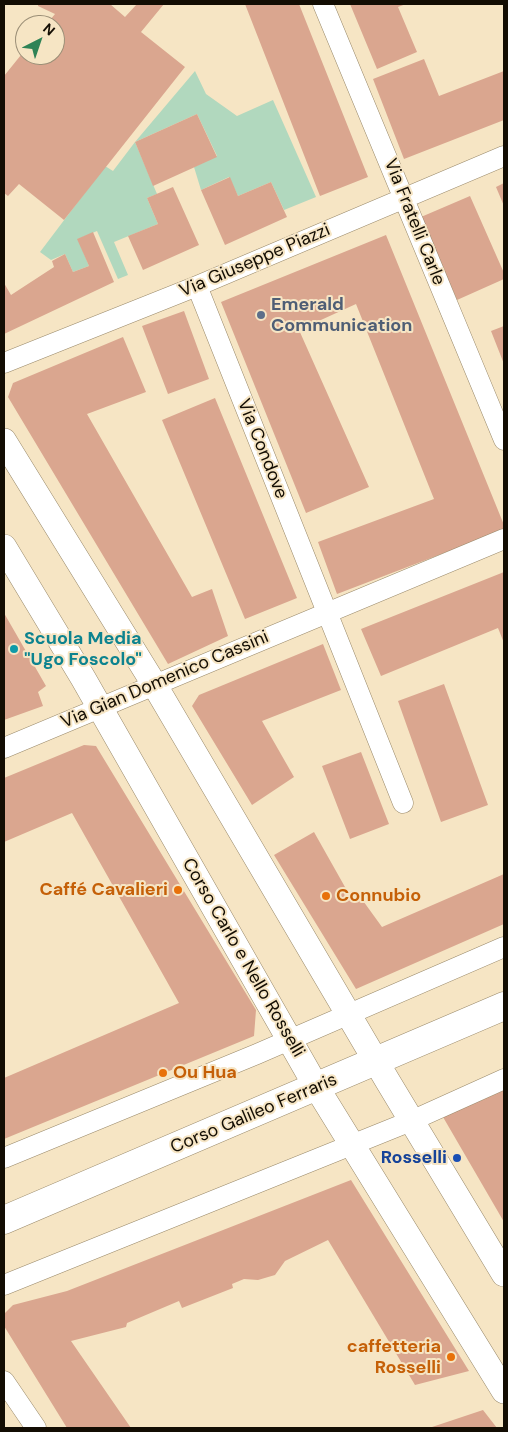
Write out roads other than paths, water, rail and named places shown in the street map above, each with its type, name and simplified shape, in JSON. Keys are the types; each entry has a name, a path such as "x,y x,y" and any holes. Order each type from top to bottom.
{"main road":[{"name":"Corso Galileo Ferraris","path":"4,1220 317,1088 504,1006"}],"street":[{"name":"Via Fratelli Carle","path":"324,4 504,440"},
{"name":"Via Giuseppe Piazzi","path":"4,364 196,286 504,156"},
{"name":"Via Condove","path":"196,286 327,613"},
{"path":"4,441 154,684 376,1062 504,1274"},
{"name":"Via Gian Domenico Cassini","path":"4,748 504,540"},
{"name":"Corso Carlo e Nello Rosselli","path":"4,547 99,708 317,1088 504,1391"},
{"path":"327,613 403,803"},
{"path":"4,1158 504,947"},
{"path":"4,1285 411,1121 504,1080"},
{"path":"4,1381 36,1428"}],"place":[{"name":"Emerald Communication","path":"261,315"},
{"name":"Scuola Media \"Ugo Foscolo\"","path":"14,649"},
{"name":"Caffé Cavalieri","path":"178,890"},
{"name":"Connubio","path":"326,896"},
{"name":"Ou Hua","path":"163,1073"},
{"name":"Rosselli","path":"457,1158"},
{"name":"caffetteria Rosselli","path":"451,1357"}]}
